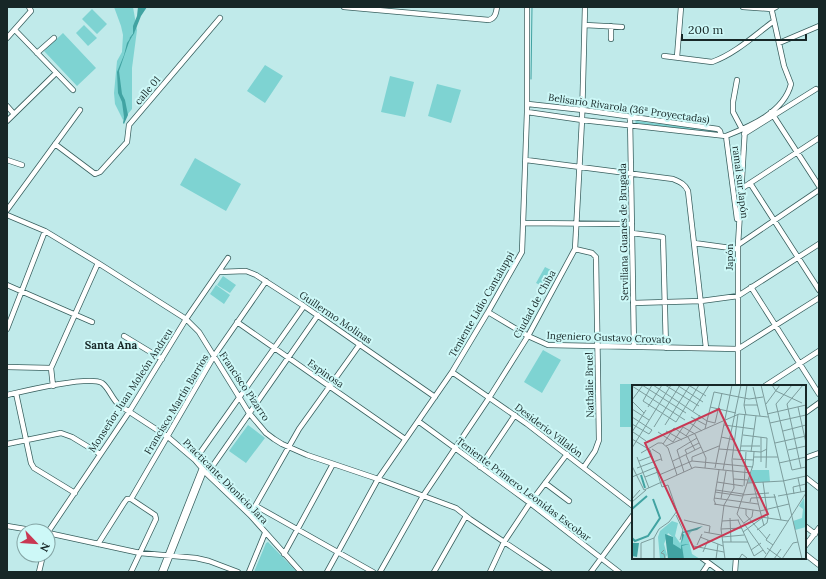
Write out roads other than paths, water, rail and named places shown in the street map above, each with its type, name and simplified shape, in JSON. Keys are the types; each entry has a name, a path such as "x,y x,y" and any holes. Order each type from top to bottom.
{"street":[{"path":"344,7 489,20 493,19 497,7"},
{"name":"Teniente Lidio Cantaluppi","path":"327,572 378,479 452,372 522,252 528,104 527,7"},
{"name":"Ciudad de Chiba","path":"380,572 424,496 528,336 575,249 582,120 585,7"},
{"path":"678,57 681,7"},
{"path":"743,7 773,8 774,21 784,66 791,84 773,113"},
{"path":"7,38 15,30 30,9"},
{"name":"calle 01","path":"55,144 95,174 100,172 124,147 127,142 129,125 220,18"},
{"path":"664,56 707,62 719,59 774,21"},
{"path":"585,25 622,27"},
{"path":"611,26 611,39"},
{"path":"779,43 819,26"},
{"path":"15,30 73,90"},
{"path":"37,53 54,38"},
{"path":"7,121 56,73"},
{"name":"Japón","path":"737,80 733,102 734,112 744,131 738,231 738,385"},
{"path":"724,135 744,131 816,89"},
{"name":"Belisario Rivarola (36ª Proyectadas)","path":"528,104 718,129 724,135"},
{"path":"7,106 14,114"},
{"path":"7,210 80,110"},
{"name":"Belisario Rivarola (36ª Proyectadas)","path":"527,112 582,120 724,135"},
{"path":"773,113 819,186"},
{"name":"Serviliana Guanes de Brugada","path":"630,117 634,347"},
{"name":"ramal sur Japón","path":"724,135 738,231"},
{"path":"741,189 819,138"},
{"path":"7,160 22,165"},
{"path":"526,160 673,179 686,186 688,192 706,348"},
{"path":"750,183 819,290"},
{"path":"694,243 738,247 774,220 819,190"},
{"name":"Francisco Pizarro","path":"7,215 45,231 186,319 199,332 250,413 266,433 288,447 456,508 549,572"},
{"path":"523,223 632,224"},
{"path":"7,329 45,231"},
{"path":"632,233 662,237 666,348"},
{"path":"633,303 701,301 738,296 819,244"},
{"name":"Nathalie Bruel","path":"575,249 592,253 596,257 599,440 595,451 584,467"},
{"name":"Monseñor Juan Moleón Andreu","path":"55,523 129,412 186,319 228,258"},
{"path":"53,386 51,368 98,263"},
{"name":"Guillermo Molinas","path":"219,272 250,272 266,281 318,315 435,397"},
{"name":"Francisco Martín Barrios","path":"98,544 124,503 127,499 131,499 214,356 266,281"},
{"path":"7,285 92,322"},
{"path":"751,287 819,394"},
{"path":"738,349 819,298"},
{"path":"195,460 304,306"},
{"name":"Ingeniero Gustavo Crovato","path":"488,312 528,336 548,345 738,349"},
{"path":"161,572 204,471 250,413 318,315"},
{"name":"Espinosa","path":"237,322 405,439"},
{"path":"124,336 162,359"},
{"path":"250,515 299,429 360,344"},
{"path":"766,385 819,351"},
{"path":"7,367 51,368"},
{"name":"Desiderio Villalón","path":"452,372 567,454 632,505"},
{"name":"Practicante Dionicio Jara","path":"7,395 90,380 102,383 115,402 168,437 195,460 204,471 250,515 302,572"},
{"path":"16,393 31,463 34,468 75,493"},
{"path":"806,412 819,403"},
{"path":"480,467 515,416"},
{"name":"Teniente Primero Leonidas Escobar","path":"418,421 530,503 619,572"},
{"path":"7,444 61,433 72,437 100,454"},
{"path":"806,458 819,453"},
{"path":"490,572 504,542 530,503 567,454"},
{"path":"284,554 333,464"},
{"path":"806,478 819,488"},
{"path":"545,483 569,501"},
{"path":"131,499 155,515 156,519 131,572"},
{"path":"256,506 373,572"},
{"path":"434,572 466,516"},
{"path":"591,572 632,516"},
{"path":"806,527 815,534"},
{"path":"806,545 819,528"},
{"path":"250,572 266,533"},
{"path":"56,535 140,553 209,561 238,572"},
{"path":"806,555 819,565"},
{"path":"164,572 169,556"},
{"path":"703,559 721,572"},
{"path":"735,572 736,559"},
{"path":"703,572 709,563"}],"waterway":[{"path":"531,79 532,7"},
{"path":"130,38 134,33"}],"district":[{"name":"Santa Ana","path":"111,345"}]}
